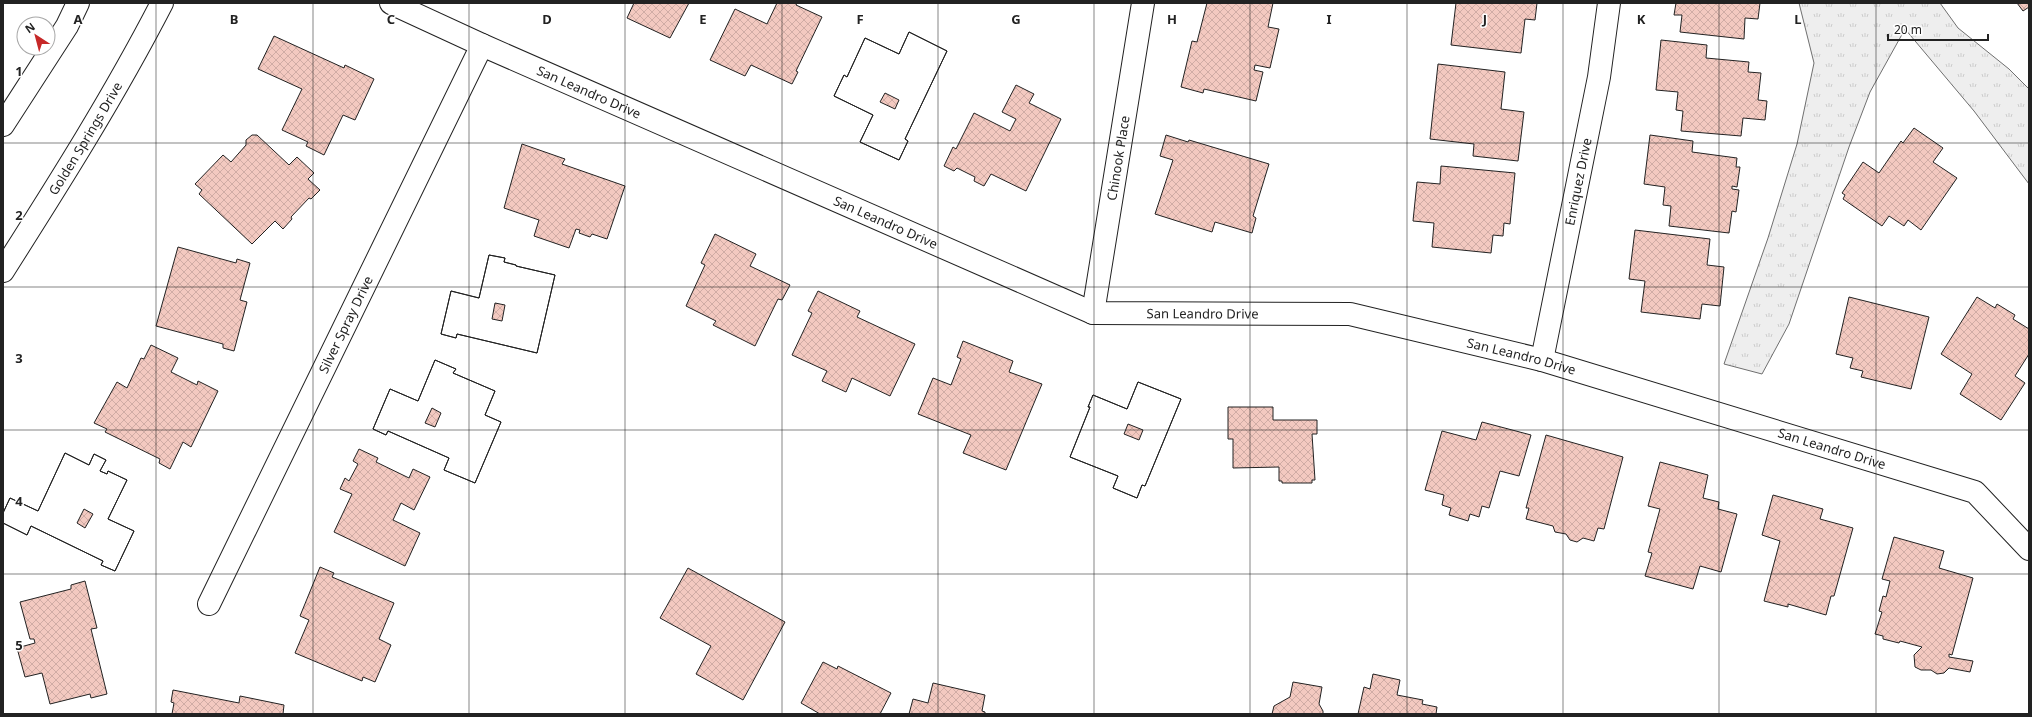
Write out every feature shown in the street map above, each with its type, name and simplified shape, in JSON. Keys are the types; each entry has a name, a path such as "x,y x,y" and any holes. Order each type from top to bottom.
{"street":[{"path":"3,125 67,26 78,3"},
{"name":"Golden Springs Drive","path":"3,271 73,160 138,50 162,3"},
{"name":"San Leandro Drive","path":"391,3 482,45 1093,312 1350,314 1542,360 1975,492 2029,549"},
{"name":"Chinook Place","path":"1093,312 1143,3"},
{"name":"Enriquez Drive","path":"1542,360 1600,77 1609,3"},
{"name":"Silver Spray Drive","path":"210,604 482,45"}],"green space":[{"path":"1799,3 1940,3 1958,28 2009,69 2029,89 2029,184 1974,111 1905,29 1870,92 1849,147 1789,324 1762,374 1724,364 1768,238 1797,144 1814,63"}],"building":[{"path":"634,3 689,3 670,38 627,18"},
{"path":"777,3 797,3 796,5 822,17 796,71 798,72 792,84 751,65 745,76 710,60 735,9 767,24"},
{"path":"1207,3 1273,3 1268,27 1279,29 1270,68 1255,65 1254,70 1263,72 1256,101 1204,89 1203,93 1181,87 1192,41 1197,42"},
{"path":"1456,3 1537,3 1535,20 1525,19 1521,53 1451,45"},
{"path":"1676,3 1760,3 1758,19 1745,18 1744,39 1680,32 1682,15 1674,15"},
{"path":"2017,3 2029,3 2029,7 2023,11"},
{"path":"909,32 947,51 905,139 908,141 899,160 860,142 873,115 834,96 844,75 847,77 865,38 899,54","holes":["885,93 899,100 895,109 880,102"]},
{"path":"909,32 947,51 905,139 908,141 899,160 860,142 873,115 834,96 844,75 847,77 865,38 899,54"},
{"path":"274,36 344,68 345,65 374,79 355,120 343,115 324,155 306,146 308,142 282,130 302,89 258,69"},
{"path":"1661,40 1707,45 1706,58 1749,62 1748,72 1761,73 1758,100 1767,101 1765,120 1743,118 1741,136 1681,131 1683,111 1676,110 1678,92 1656,90"},
{"path":"1438,64 1505,72 1501,109 1524,112 1518,161 1473,156 1474,144 1430,139"},
{"path":"1016,85 1034,94 1029,103 1061,119 1026,191 991,174 984,186 974,181 975,177 957,168 954,171 944,166 953,147 956,149 974,113 1010,131 1016,119 1002,112"},
{"path":"1914,128 1943,148 1933,162 1957,178 1921,230 1908,220 1904,226 1889,216 1882,226 1843,199 1845,195 1842,193 1863,162 1879,173 1901,141 1903,143"},
{"path":"252,135 257,135 289,165 297,157 314,173 308,179 320,190 311,199 309,198 291,217 292,219 283,229 275,221 252,244 199,194 202,190 195,184 223,155 231,162 246,145 246,140"},
{"path":"1166,135 1188,142 1189,140 1269,164 1253,216 1256,218 1252,233 1215,222 1212,232 1155,214 1173,160 1160,156"},
{"path":"1650,135 1693,141 1692,152 1737,158 1736,167 1740,167 1737,187 1732,186 1732,189 1739,190 1736,212 1732,211 1729,233 1669,226 1671,206 1663,205 1665,187 1644,184"},
{"path":"522,144 565,159 562,164 625,186 607,239 592,234 590,237 579,233 580,230 576,229 569,248 534,236 539,220 504,208"},
{"path":"1441,166 1515,173 1510,224 1504,223 1503,236 1493,235 1491,253 1432,247 1434,223 1413,221 1417,182 1440,184"},
{"path":"1635,230 1710,239 1707,265 1724,267 1720,306 1702,304 1700,319 1641,312 1645,281 1629,279"},
{"path":"715,234 756,254 750,266 790,285 782,300 778,299 755,346 713,325 716,321 686,306 705,265 701,263"},
{"path":"178,247 236,263 237,259 250,263 240,300 247,302 234,351 223,348 223,344 156,326"},
{"path":"489,255 505,258 504,262 516,266 555,275 537,353 457,334 456,338 441,334 451,291 479,298","holes":["495,303 505,305 502,321 492,319"]},
{"path":"489,255 505,258 504,262 516,266 555,275 537,353 457,334 456,338 441,334 451,291 479,298"},
{"path":"818,291 860,311 857,317 915,344 890,396 852,378 846,392 822,381 827,371 792,355 812,313 808,311"},
{"path":"1849,297 1929,317 1911,389 1861,377 1863,371 1850,368 1853,358 1836,354"},
{"path":"1977,297 1995,308 1997,304 2015,315 2013,319 2029,329 2029,354 2015,376 2025,383 2001,420 1960,394 1972,374 1941,354"},
{"path":"963,341 1013,361 1009,372 1042,384 1006,470 963,453 971,435 918,414 933,378 951,385 961,359 957,357"},
{"path":"151,345 178,358 171,372 197,385 198,381 218,391 191,447 183,442 170,469 159,463 160,459 105,432 107,429 94,423 117,382 127,388 141,358 144,359"},
{"path":"435,360 456,369 453,373 495,391 485,415 501,422 475,483 444,470 449,458 388,431 386,435 373,429 390,389 418,401","holes":["432,408 441,413 435,427 425,423"]},
{"path":"435,360 456,369 453,373 495,391 485,415 501,422 475,483 444,470 449,458 388,431 386,435 373,429 390,389 418,401"},
{"path":"1138,382 1181,399 1145,486 1142,485 1137,498 1113,488 1118,476 1070,457 1090,407 1088,407 1093,395 1127,409","holes":["1128,424 1143,430 1139,440 1124,434"]},
{"path":"1138,382 1181,399 1145,486 1142,485 1137,498 1113,488 1118,476 1070,457 1090,407 1088,407 1093,395 1127,409"},
{"path":"1228,407 1273,407 1273,420 1317,420 1317,434 1312,434 1315,480 1312,480 1312,483 1282,483 1282,481 1279,481 1279,467 1233,468 1233,439 1228,439"},
{"path":"1482,422 1531,435 1519,476 1500,471 1489,508 1482,506 1479,517 1470,514 1468,521 1449,515 1451,508 1442,505 1444,495 1425,490 1442,431 1476,440"},
{"path":"1546,435 1623,457 1604,529 1598,528 1594,541 1583,538 1577,542 1570,540 1566,534 1555,532 1553,526 1526,519 1529,508 1526,508"},
{"path":"359,449 378,458 376,462 409,478 413,469 430,477 414,510 401,503 393,520 420,533 405,566 334,532 352,494 340,489 345,478 349,481 358,464 353,461"},
{"path":"65,453 89,465 94,454 106,460 100,471 107,474 108,471 127,480 108,519 134,531 115,571 101,565 103,561 31,526 27,535 3,523 3,513 10,498 38,511","holes":["84,509 93,514 85,528 77,523"]},
{"path":"65,453 89,465 94,454 106,460 100,471 107,474 108,471 127,480 108,519 134,531 115,571 101,565 103,561 31,526 27,535 3,523 3,513 10,498 38,511"},
{"path":"1660,462 1708,475 1703,498 1719,502 1718,509 1737,514 1721,572 1700,566 1693,589 1645,576 1652,553 1648,552 1660,509 1648,506"},
{"path":"1773,495 1823,509 1820,519 1853,528 1834,596 1831,596 1826,615 1788,604 1788,607 1764,601 1780,541 1762,535"},
{"path":"1894,537 1944,551 1939,568 1973,578 1952,655 1949,654 1949,657 1973,661 1970,672 1949,668 1944,673 1937,674 1931,670 1921,670 1915,667 1914,655 1922,647 1900,641 1899,643 1883,639 1883,636 1875,634 1882,612 1879,611 1883,596 1886,597 1890,581 1882,579"},
{"path":"320,567 334,573 332,577 394,603 379,639 391,645 375,682 363,677 362,681 295,653 309,620 300,616"},
{"path":"688,568 785,622 743,700 696,674 711,646 660,618"},
{"path":"85,581 97,628 91,629 107,694 91,698 90,694 50,704 42,673 25,677 17,648 35,643 34,639 30,639 20,602 71,589 71,585"},
{"path":"823,662 837,669 838,666 891,693 880,714 820,714 801,703"},
{"path":"1373,674 1400,680 1397,695 1423,700 1422,704 1437,707 1436,714 1358,714 1364,687 1370,689"},
{"path":"1293,682 1322,687 1319,704 1323,714 1272,714 1274,706 1290,697"},
{"path":"933,683 985,695 982,711 985,712 985,714 909,714 913,699 928,703"},
{"path":"173,690 239,703 240,696 284,705 283,714 172,714 174,703 171,702"}]}
